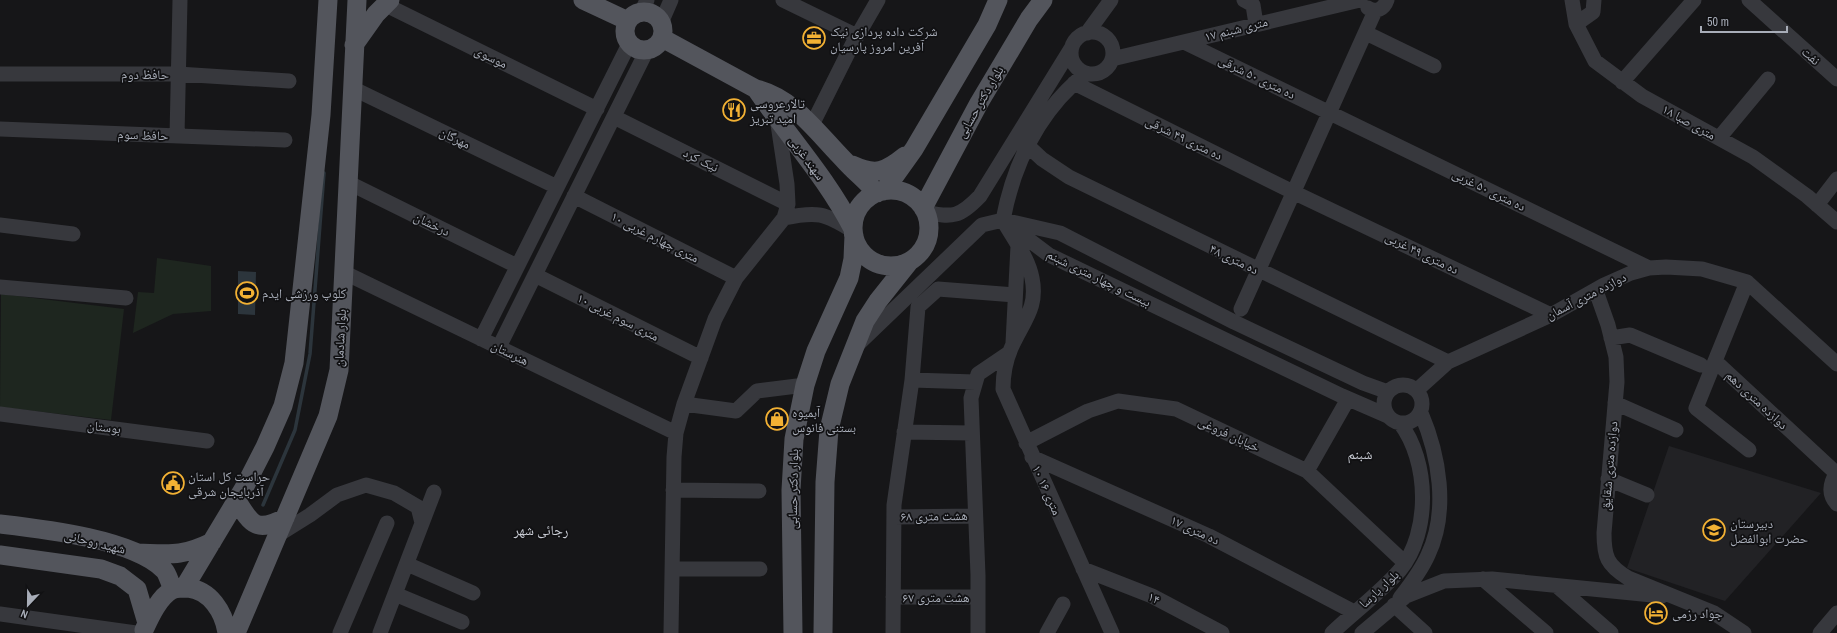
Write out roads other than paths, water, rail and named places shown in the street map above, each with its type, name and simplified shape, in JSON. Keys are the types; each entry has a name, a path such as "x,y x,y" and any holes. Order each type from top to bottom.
{"main road":[{"path":"142,630 156,608 178,589 212,542 237,501 265,447 283,406 294,363 321,115 328,0"},
{"name":"بلوار شادمان","path":"236,633 328,416 339,370 357,0"},
{"path":"583,0 639,11 649,13 655,16 661,30 656,46 647,50 636,49 629,44 624,32 639,11"},
{"path":"909,262 898,266 886,266 875,263 865,256 858,246 853,232 854,218 859,208 867,199 880,192 914,149 987,24 998,0"},
{"name":"بلوار دکتر حسابی","path":"924,210 979,103 1029,18 1043,0"},
{"path":"354,45 376,14 388,3"},
{"name":"سهند غربی","path":"661,30 692,53 756,89 770,93 787,104 812,125 844,161 880,192"},
{"name":"سهند غربی","path":"756,89 814,167 845,213 853,232"},
{"path":"844,161 866,171 879,172 895,164 914,149"},
{"path":"823,633 825,482 829,430 840,384 865,321 878,301 909,262 918,255 927,240 929,223 924,210 915,200 906,194 895,191 880,192"},
{"name":"بلوار دکتر حسابی","path":"792,633 791,490 794,439 805,385 816,351 848,278 853,259 853,232"},
{"path":"237,501 250,521 260,525 282,526"},
{"name":"شهید روحانی","path":"0,524 102,541 137,553 164,571 178,589"},
{"path":"137,553 177,555 194,550 212,542"},
{"name":"شهید روحانی","path":"0,554 101,569 120,576 137,589 142,630"},
{"path":"178,589 197,589 207,594 218,608 226,626 227,633"}],"street":[{"path":"177,136 180,0"},
{"path":"661,30 671,0"},
{"path":"783,0 857,36"},
{"path":"812,125 857,36 878,0"},
{"path":"1087,33 1111,0"},
{"path":"1244,0 1254,5 1256,24"},
{"name":"۱۷ متری شبنم","path":"1112,59 1360,0"},
{"path":"1364,0 1368,8 1375,11"},
{"path":"1241,309 1375,11 1382,8 1386,0"},
{"name":"متری صبا ۱۸","path":"1572,0 1576,24 1595,61 1642,96 1753,157 1817,205 1837,222"},
{"path":"1576,24 1593,12 1594,0"},
{"path":"1622,82 1694,0"},
{"name":"نفت","path":"1749,0 1837,79"},
{"name":"موسوی","path":"388,3 597,109"},
{"path":"924,210 947,216 957,214 969,208 980,196 1072,47 1078,38 1087,33 1095,32 1108,39 1113,52 1112,59 1110,64 1102,72 1097,74 1086,73 1075,66 1071,54 1072,47"},
{"path":"1366,33 1434,66"},
{"name":"ده متری ۵۰ شرقی","path":"1184,42 1330,112"},
{"path":"481,339 629,44"},
{"path":"498,347 647,50"},
{"path":"978,633 971,398 978,374 1011,348 1026,322 1031,309 1033,295 1032,277 1029,266 1002,220 1008,192 1027,145 1046,114 1074,83 1086,73"},
{"name":"حافظ دوم","path":"0,74 178,74 289,80"},
{"path":"1719,138 1768,79"},
{"name":"ده متری ۴۹ شرقی","path":"1074,83 1294,192"},
{"name":"مهرگان","path":"352,88 557,187"},
{"name":"ده متری ۵۰ غربی","path":"1330,112 1649,268"},
{"name":"نیک کرد","path":"614,117 786,211"},
{"path":"671,633 673,490 676,433 684,404 715,319 736,278 786,211 787,184 777,117"},
{"name":"حافظ سوم","path":"0,129 285,140"},
{"name":"ده متری ۴۸","path":"1027,145 1042,159 1069,177 1448,362"},
{"path":"1817,205 1837,179"},
{"name":"درخشان","path":"347,182 517,266"},
{"name":"ده متری ۴۹ غربی","path":"1294,192 1551,315"},
{"name":"۱۰ متری چهارم غربی","path":"574,196 736,278"},
{"path":"786,211 823,215 835,220 853,232"},
{"path":"854,347 982,225 1002,220"},
{"name":"بیست و چهار متری شبنم","path":"1002,220 1060,233 1241,325 1363,383 1388,392"},
{"name":"بیست و چهار متری شبنم","path":"1002,220 1049,255 1394,420"},
{"path":"0,225 73,234"},
{"path":"1011,348 1018,246"},
{"name":"دوازده متری آسمان","path":"1417,390 1448,362 1551,315 1596,290 1631,273 1649,268 1666,267 1702,269 1747,282 1837,364"},
{"name":"هنرستان","path":"343,272 676,433"},
{"name":"۱۰ متری سوم غربی","path":"535,275 701,358"},
{"name":"دوازده متری دهم","path":"1747,282 1708,363 1837,473 1830,488 1833,500 1837,504"},
{"path":"0,287 126,298"},
{"path":"893,633 894,505 912,380 918,307 938,289 1015,295"},
{"name":"دوازده متری شقایق","path":"1596,290 1616,357 1617,382 1608,479 1604,550 1608,563 1628,578 1680,598"},
{"path":"1611,338 1630,335 1708,363 1696,408 1749,450"},
{"name":"۱۰ متری ۱۶","path":"1011,348 1003,372 1003,389 1032,457 1112,633"},
{"path":"912,380 976,382"},
{"path":"1394,605 1410,586 1429,555 1436,529 1440,497 1439,472 1434,450 1421,413 1423,401 1417,390 1406,384 1399,385 1388,392 1384,404 1394,420 1412,421 1421,413"},
{"path":"684,404 736,411 757,391 805,385"},
{"path":"1307,471 1348,399"},
{"name":"خیابان فروغی","path":"1026,443 1088,411 1118,401 1176,409 1307,471 1404,562"},
{"path":"1615,403 1676,430"},
{"name":"بوستان","path":"0,414 207,441"},
{"name":"بلوار پارسا","path":"1332,633 1354,612 1372,598 1400,569 1418,533 1423,511 1422,484 1418,463 1407,432 1394,420"},
{"path":"904,432 972,433"},
{"name":"ده متری ۱۷","path":"1032,457 1209,536 1354,612"},
{"path":"1608,479 1647,495"},
{"path":"282,526 310,515 337,495 366,485 394,493 418,507 422,523"},
{"path":"673,490 759,491"},
{"path":"380,633 434,492"},
{"name":"هشت متری ۶۸","path":"894,517 975,516"},
{"path":"340,633 387,524"},
{"path":"407,564 473,593"},
{"path":"672,569 760,569"},
{"name":"۱۴","path":"1083,569 1152,596 1222,633"},
{"path":"1394,605 1406,596 1444,581 1483,579 1680,598 1714,613 1744,633"},
{"path":"1483,579 1546,633"},
{"path":"1557,586 1611,633"},
{"path":"395,594 462,622"},
{"name":"هشت متری ۶۷","path":"893,597 978,597"},
{"path":"1047,633 1063,604"},
{"path":"1394,605 1425,633"},
{"name":"بلوار پارسا","path":"1362,633 1394,605"},
{"path":"1820,633 1837,613"},
{"path":"0,614 142,630"}],"waterway":[{"path":"263,505 295,430 310,354 324,173"}],"place":[{"name":"شرکت داده پردازی نیک آفرین امروز پارسیان","path":"814,38"},
{"name":"تالارعروسی امید تبریز","path":"734,110"},
{"name":"کلوپ ورزشی ایدم","path":"247,293"},
{"name":"آبمیوه بستنی فانوس","path":"777,419"},
{"name":"حراست کل استان آذربایجان شرقی","path":"173,483"},
{"name":"دبیرستان حضرت ابوالفضل","path":"1714,530"},
{"name":"جواد رزمی","path":"1656,613"}],"district":[{"name":"شبنم","path":"1360,454"},
{"name":"رجائی شهر","path":"541,530"}]}
